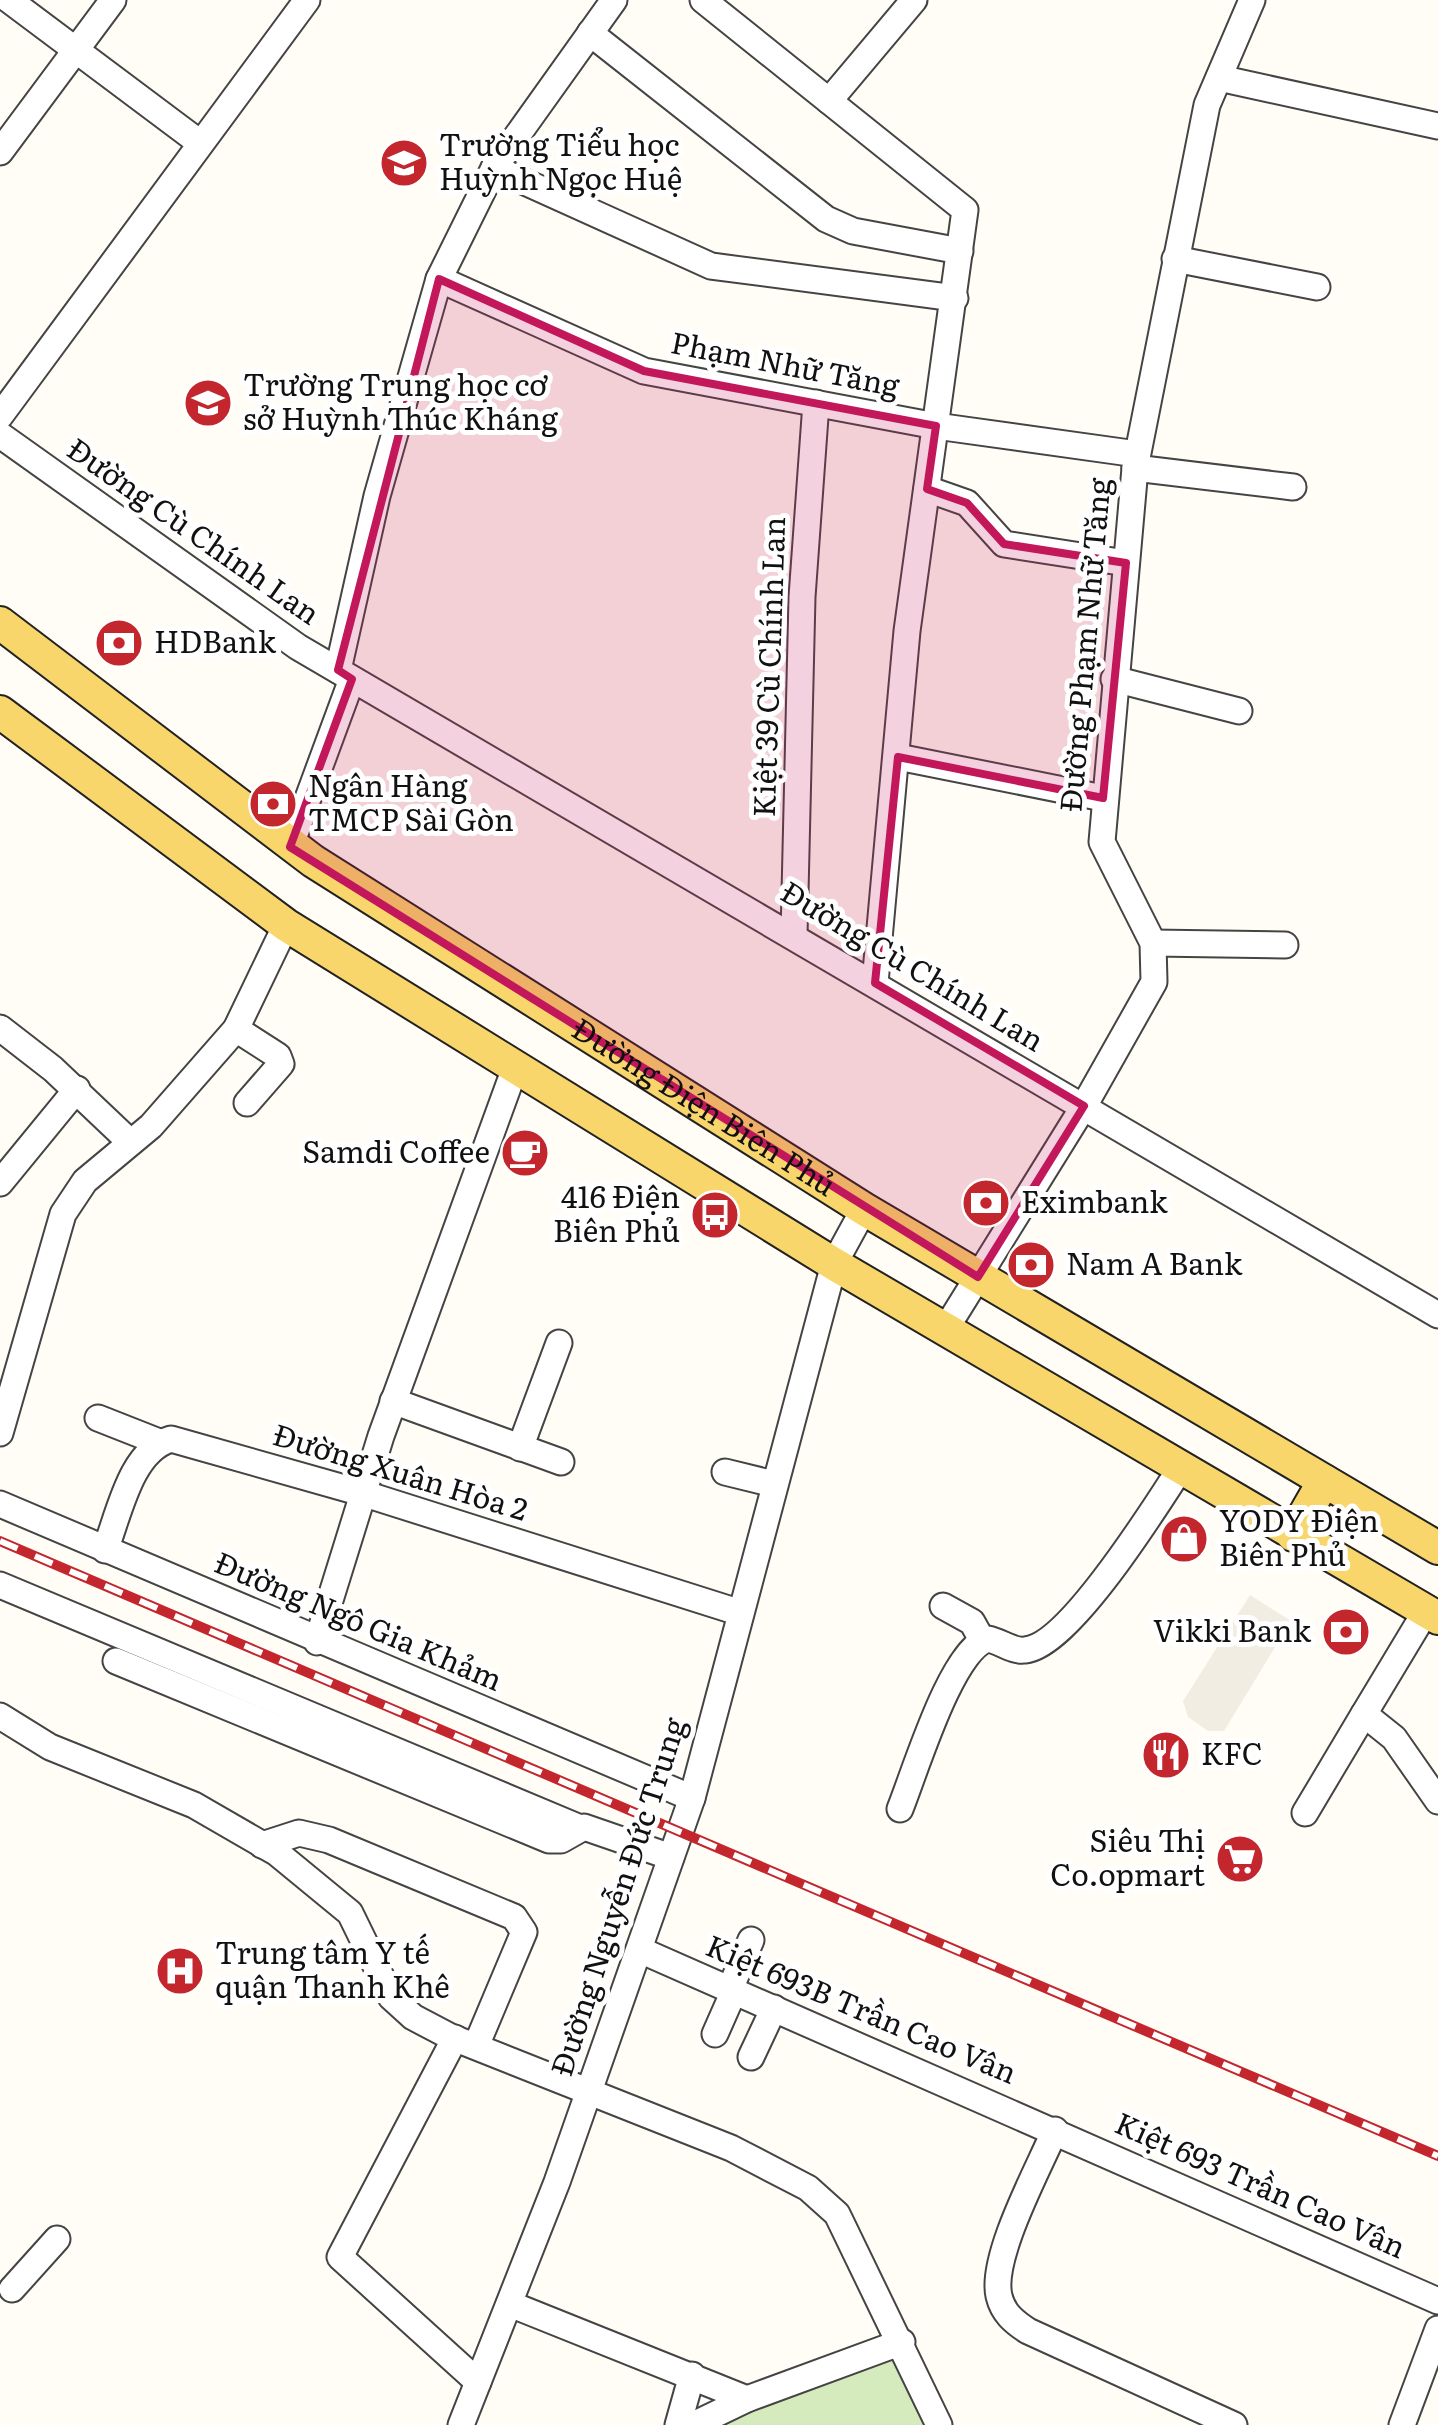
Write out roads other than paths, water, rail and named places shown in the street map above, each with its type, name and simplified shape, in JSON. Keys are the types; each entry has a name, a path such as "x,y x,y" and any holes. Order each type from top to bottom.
{"main road":[{"name":"Đường Điện Biên Phủ","path":"0,623 290,847 864,1209 1438,1548"},
{"path":"0,712 286,924 834,1264 1432,1614"},
{"path":"1293,1535 1324,1481"}],"street":[{"path":"9,0 200,143"},
{"path":"0,152 114,0"},
{"path":"0,416 307,0"},
{"path":"290,847 344,674 377,496 438,279 494,168 614,0"},
{"path":"830,101 914,0"},
{"name":"Đường Phạm Nhữ Tăng","path":"1154,942 1102,842 1136,461 1207,105 1252,0"},
{"path":"714,3 965,210 907,631 875,982"},
{"path":"590,33 826,219 853,231 960,251"},
{"path":"1219,78 1438,126"},
{"path":"494,168 711,266 955,298"},
{"path":"1176,258 1317,288"},
{"name":"Phạm Nhữ Tăng","path":"438,279 644,370 936,426 1293,487"},
{"name":"Kiệt 39 Cù Chính Lan","path":"794,934 802,597 816,403"},
{"name":"Đường Cù Chính Lan","path":"0,435 298,648 794,934 1438,1315"},
{"path":"928,489 967,504 1004,544 1126,563"},
{"path":"1114,679 1239,712"},
{"path":"898,757 1103,798"},
{"path":"0,1433 63,1214 85,1181 151,1126 236,1029 286,924"},
{"path":"945,1330 1084,1106 1154,982 1154,942 1285,945"},
{"path":"0,1028 77,1089 129,1141"},
{"path":"236,1029 278,1056 281,1064 247,1103"},
{"path":"318,1642 393,1401 515,1068"},
{"path":"0,1183 77,1089"},
{"name":"Đường Nguyễn Đức Trung","path":"460,2425 590,2091 692,1798 738,1612 834,1264 864,1209"},
{"path":"520,1448 559,1343"},
{"path":"393,1401 561,1462"},
{"name":"Đường Xuân Hòa 2","path":"98,1418 158,1442 171,1439 362,1493 738,1612"},
{"path":"105,1550 139,1465 158,1442"},
{"path":"943,1606 972,1622 982,1640 1025,1650 1050,1636 1119,1561 1180,1469"},
{"path":"725,1472 774,1484"},
{"name":"Đường Ngô Gia Khảm","path":"0,1504 692,1798"},
{"path":"0,1585 578,1828 671,1858"},
{"path":"1306,1813 1364,1714 1432,1614"},
{"path":"900,1809 952,1680 968,1653 982,1640"},
{"path":"116,1661 549,1840 561,1840 578,1828"},
{"path":"1364,1714 1394,1738 1438,1801"},
{"path":"0,1716 50,1747 194,1804 262,1845 350,1913 391,1996 414,2017 466,2042 731,2148 808,2188 837,2214 939,2425"},
{"path":"262,1845 299,1833 329,1840 514,1917 522,1924 524,1932 466,2042 340,2257 478,2382"},
{"path":"715,2034 751,1940"},
{"name":"Kiệt 693B Trần Cao Vân","path":"640,1950 1055,2130"},
{"path":"751,2057 774,2008"},
{"path":"1055,2130 1003,2254 997,2284 1005,2312 1028,2331 1234,2425"},
{"name":"Kiệt 693 Trần Cao Vân","path":"1055,2130 1438,2301"},
{"path":"4,2290 57,2238"},
{"path":"510,2304 747,2398"},
{"path":"1402,2425 1438,2329"},
{"path":"693,2425 747,2398 902,2342"},
{"path":"678,2425 692,2375"}],"railway":[{"path":"0,1541 1438,2156"}],"place":[{"name":"Trường Tiểu học Huỳnh Ngọc Huệ","path":"404,163"},
{"name":"Trường Trung học cơ sở Huỳnh Thúc Kháng","path":"208,403"},
{"name":"HDBank","path":"119,643"},
{"name":"Ngân Hàng TMCP Sài Gòn","path":"273,804"},
{"name":"Samdi Coffee","path":"525,1153"},
{"name":"Eximbank","path":"986,1203"},
{"name":"416 Điện Biên Phủ","path":"715,1215"},
{"name":"Nam A Bank","path":"1031,1265"},
{"name":"YODY Điện Biên Phủ","path":"1184,1539"},
{"name":"Vikki Bank","path":"1346,1632"},
{"name":"KFC","path":"1166,1755"},
{"name":"Siêu Thị Co.opmart","path":"1240,1859"},
{"name":"Trung tâm Y tế quận Thanh Khê","path":"180,1971"}]}
